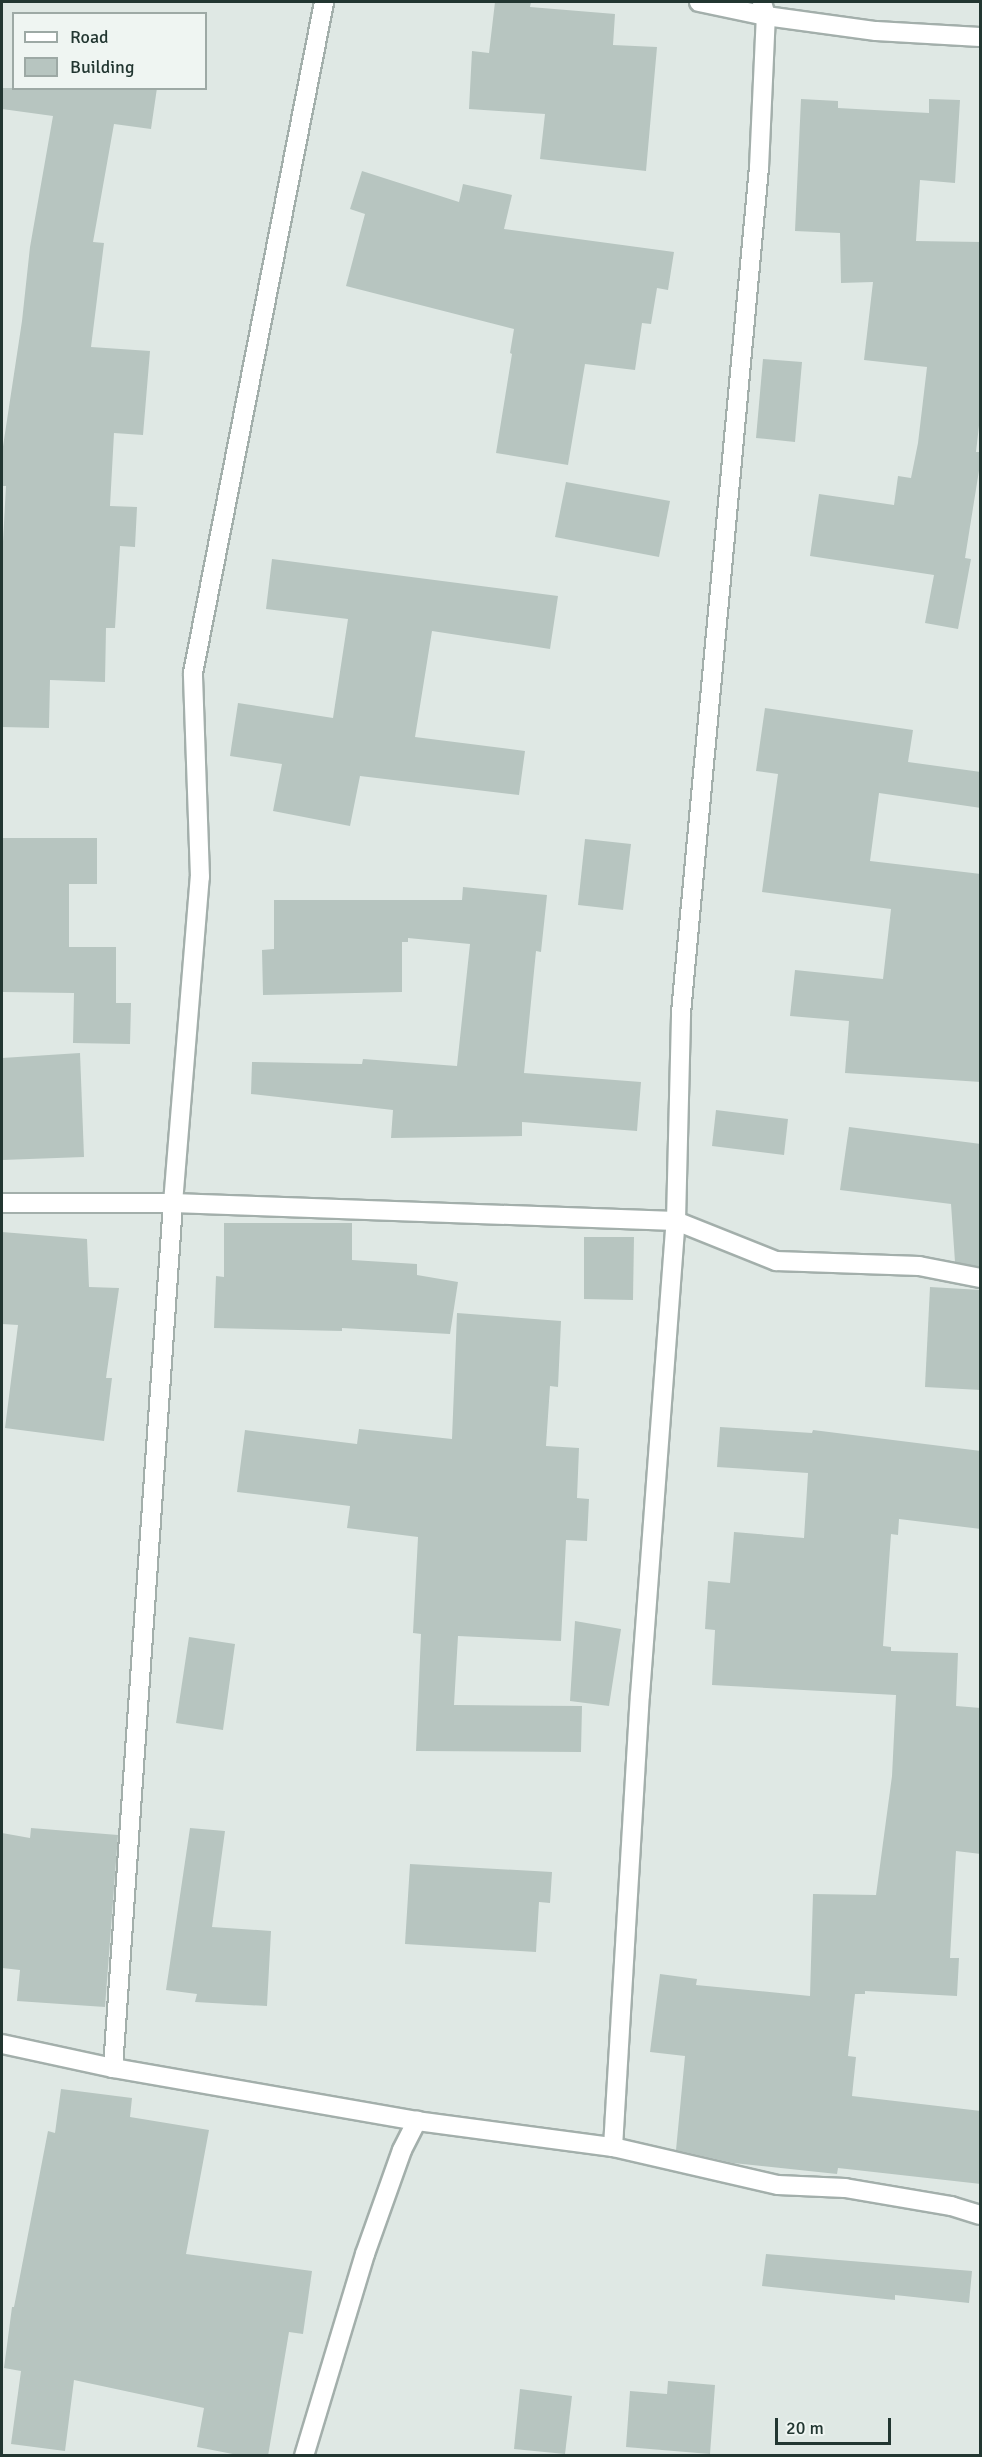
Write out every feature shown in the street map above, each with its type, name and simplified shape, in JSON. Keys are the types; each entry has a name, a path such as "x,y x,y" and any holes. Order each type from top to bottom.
{"street":[{"path":"113,2068 173,1203 200,877 193,674 324,2"},
{"path":"699,2 764,9 876,31 981,37"},
{"path":"613,2147 640,1695 676,1221 681,1013 759,168 764,9"},
{"path":"2,1203 173,1203 676,1221 776,1261 919,1266 981,1278"},
{"path":"2,2044 113,2068 417,2121 613,2147 778,2185 845,2188 951,2206 981,2215"},
{"path":"304,2456 365,2254 402,2150 417,2121"}],"building":[{"path":"495,2 531,2 530,7 615,14 613,45 657,47 646,171 540,159 545,114 469,109 472,51 489,53"},
{"path":"2,88 12,88 12,90 157,90 151,129 114,124 93,242 104,243 91,347 150,351 143,435 114,433 110,506 137,507 135,547 120,546 115,628 106,628 105,682 50,680 49,728 2,727 2,560 6,486 2,486 2,453 22,321 30,247 53,116 2,109"},
{"path":"801,99 838,101 838,108 929,113 929,99 960,100 955,183 920,180 916,241 981,242 981,408 976,452 981,452 981,458 965,558 971,559 958,629 925,623 934,575 810,556 819,494 894,505 898,476 911,478 918,443 927,367 864,360 873,282 841,283 840,233 795,231"},
{"path":"362,171 459,202 463,184 512,195 504,229 674,252 668,290 657,288 651,324 642,323 635,370 585,364 568,465 496,453 514,329 346,286 365,214 350,209"},
{"path":"763,359 802,362 795,442 756,438"},
{"path":"566,482 670,501 659,557 555,537"},
{"path":"272,559 558,596 550,649 432,631 415,737 525,751 519,795 360,776 350,826 273,811 282,764 230,756 238,703 333,718 348,619 266,609"},
{"path":"765,708 913,730 908,762 981,772 981,808 879,793 870,861 981,874 981,1082 845,1073 849,1021 790,1016 795,970 883,979 891,909 762,892 778,774 756,771"},
{"path":"2,838 97,838 97,884 69,884 69,947 116,947 116,1003 131,1003 130,1044 73,1043 74,993 2,992"},
{"path":"585,839 631,844 623,910 578,905"},
{"path":"463,887 547,895 541,952 536,951 524,1073 641,1082 637,1131 522,1122 522,1136 391,1138 393,1110 251,1094 252,1062 362,1064 363,1059 457,1066 470,944 408,938 408,942 402,942 402,992 263,995 262,950 274,949 274,900 462,900"},
{"path":"80,1053 84,1157 2,1160 2,1058"},
{"path":"716,1110 788,1119 784,1155 712,1146"},
{"path":"849,1127 981,1144 981,1267 955,1262 951,1204 840,1190"},
{"path":"224,1223 352,1223 352,1260 417,1264 417,1275 458,1282 450,1334 342,1328 342,1331 214,1328 216,1276 224,1277"},
{"path":"2,1232 87,1239 89,1287 119,1288 106,1378 112,1378 104,1441 5,1428 18,1325 2,1324"},
{"path":"584,1237 634,1237 633,1300 584,1299"},
{"path":"930,1287 981,1290 981,1390 925,1387"},
{"path":"457,1313 561,1321 558,1387 550,1386 546,1446 579,1448 577,1498 589,1499 587,1541 566,1540 561,1641 458,1636 454,1705 582,1706 581,1752 416,1751 421,1634 413,1633 418,1537 347,1528 350,1506 237,1492 245,1430 357,1444 359,1429 452,1439"},
{"path":"720,1427 812,1433 813,1430 981,1451 981,1529 899,1519 898,1535 891,1534 883,1646 891,1647 891,1651 958,1653 956,1706 981,1708 981,1854 956,1851 950,1958 959,1958 957,1996 865,1991 865,1994 855,1994 848,2056 856,2057 852,2096 981,2111 981,2184 838,2168 837,2174 733,2163 676,2150 685,2056 650,2052 660,1974 697,1979 696,1985 810,1996 813,1894 876,1895 892,1776 896,1695 712,1685 715,1630 705,1629 708,1581 730,1583 734,1532 804,1538 808,1473 717,1467"},
{"path":"575,1621 621,1629 609,1706 570,1701"},
{"path":"189,1637 235,1644 223,1730 176,1723"},
{"path":"31,1828 118,1835 105,2007 17,2001 20,1970 2,1968 2,1833 30,1838"},
{"path":"190,1828 225,1831 212,1927 271,1931 267,2006 195,2002 197,1994 166,1990"},
{"path":"410,1864 552,1872 550,1903 539,1902 536,1952 405,1944"},
{"path":"61,2089 132,2098 130,2117 209,2130 186,2254 312,2271 303,2334 289,2332 268,2456 243,2456 197,2447 204,2408 74,2380 65,2451 11,2444 21,2371 4,2368 12,2307 14,2307 48,2131 55,2133"},
{"path":"766,2254 972,2271 969,2303 895,2295 895,2300 762,2286"},
{"path":"668,2381 715,2385 710,2454 626,2447 630,2391 667,2394"},
{"path":"520,2389 572,2396 565,2454 514,2449"}]}
